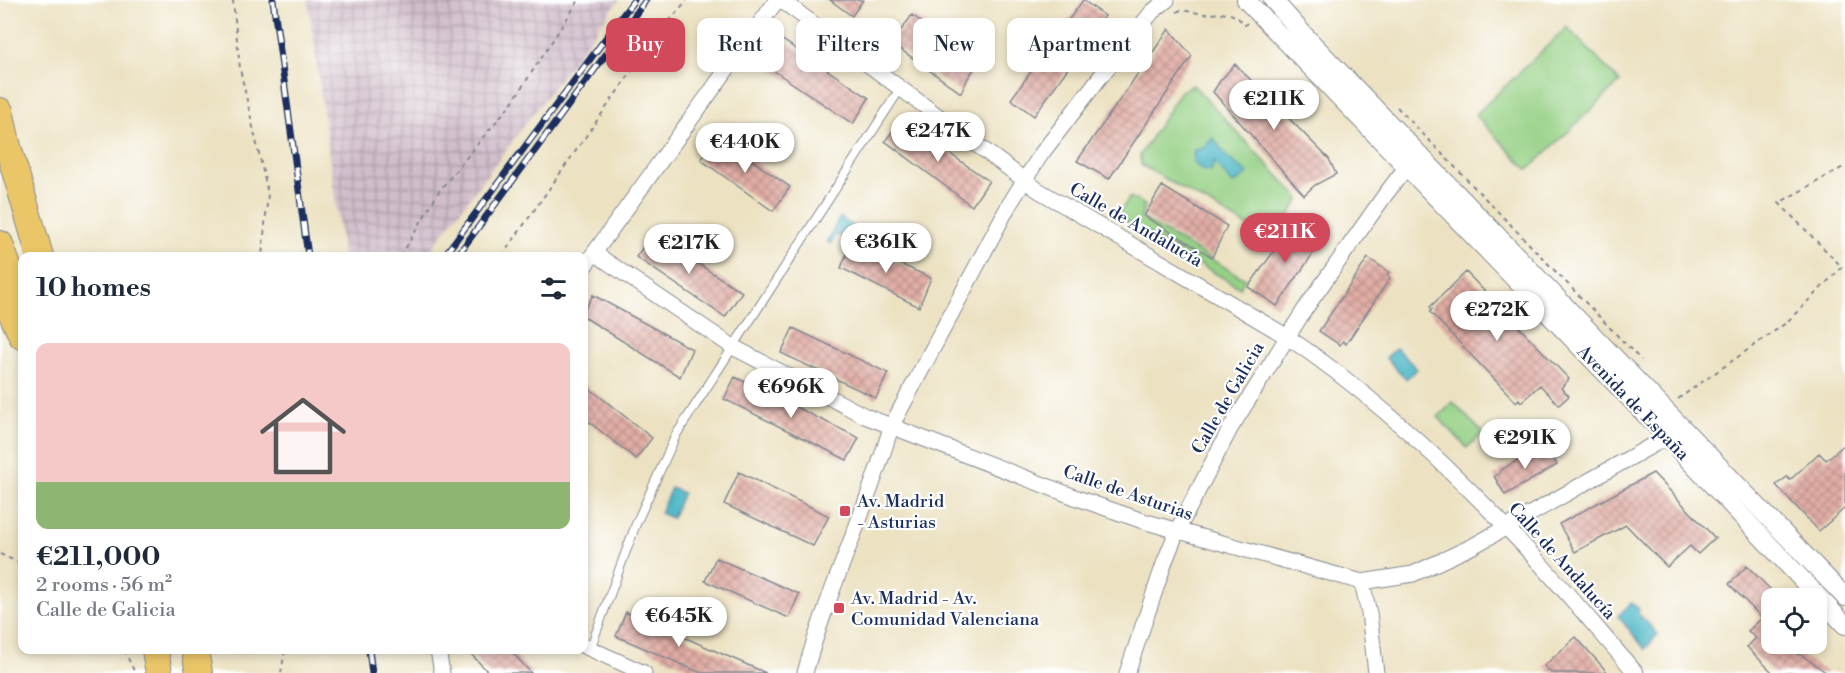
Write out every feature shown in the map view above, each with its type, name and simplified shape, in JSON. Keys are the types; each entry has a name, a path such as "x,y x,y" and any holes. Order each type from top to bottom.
{"highway":[{"path":"0,111 8,147 39,252"},
{"path":"0,157 10,196 33,252"},
{"path":"0,244 18,295"},
{"path":"0,288 18,327"},
{"path":"156,654 159,673"},
{"path":"196,654 199,673"}],"street":[{"path":"588,261 777,0"},
{"name":"Calle de Andalucía","path":"781,0 1024,181 1286,336 1358,389 1414,436 1508,528 1636,673"},
{"path":"805,673 891,427 1009,205 1024,181 1154,6 1167,0"},
{"name":"Avenida de España","path":"1273,0 1321,53 1845,597"},
{"name":"Avenida de España","path":"1252,6 1845,625"},
{"name":"Calle de Galicia","path":"1127,673 1177,531 1230,429 1286,336 1407,166"},
{"name":"Calle de Asturias","path":"594,253 733,347 865,416 1080,499 1177,531 1362,582 1413,574 1508,528 1667,437"},
{"path":"1362,582 1369,613 1376,673"},
{"path":"588,648 644,673"},
{"path":"439,654 441,673"}],"lane":[{"path":"588,645 636,524 676,435 900,89"}],"path":[{"path":"232,0 240,69 268,194 262,252"},
{"path":"402,252 439,191 513,101 579,0"},
{"path":"505,252 655,38 687,0"},
{"path":"1154,6 1165,21 1170,15 1181,10 1204,14 1228,14 1237,17 1245,25 1252,6"},
{"path":"1678,399 1786,323 1842,267 1779,203 1845,166"},
{"path":"0,554 18,562"},
{"path":"126,654 135,673"},
{"path":"281,673 284,654"}],"shaded area":[{"path":"308,0 619,0 429,252 342,252"}],"green space":[{"path":"1567,27 1620,82 1528,170 1475,115"},
{"path":"1193,85 1300,199 1274,238 1268,238 1141,165 1140,155 1181,91"},
{"path":"1130,197 1145,205 1141,218 1245,279 1240,288 1117,216"},
{"path":"1453,402 1483,433 1467,448 1438,417"}],"water":[{"path":"1213,138 1227,157 1248,174 1233,184 1214,162 1211,172 1202,170 1193,162 1194,150 1201,149"},
{"path":"840,217 857,229 851,242 836,234 831,244 827,241"},
{"path":"1396,348 1417,369 1406,379 1386,358"},
{"path":"671,488 683,493 672,518 660,513"},
{"path":"1631,603 1639,609 1638,613 1658,634 1645,649 1618,616"}],"building":[{"path":"830,0 863,0 852,16"},
{"path":"1083,0 1105,16 1104,18 1070,18"},
{"path":"912,15 916,18 913,18 913,58 901,50 902,29"},
{"path":"1169,29 1192,56 1109,179 1077,161 1139,72 1152,72 1152,53"},
{"path":"784,41 796,49 796,72 830,72 869,98 853,124 776,72 784,72"},
{"path":"1235,64 1329,159 1336,174 1315,185 1304,195 1213,92"},
{"path":"932,72 972,72 961,93"},
{"path":"1031,72 1065,72 1034,116 1011,99"},
{"path":"901,120 989,181 972,206 885,141"},
{"path":"717,136 790,187 773,211 701,160"},
{"path":"1162,186 1227,226 1212,257 1144,216"},
{"path":"1295,222 1321,242 1277,306 1248,287"},
{"path":"652,234 742,292 725,317 636,257"},
{"path":"851,242 931,278 919,307 841,268"},
{"path":"1368,258 1389,272 1387,275 1390,278 1346,344 1343,341 1340,345 1319,331"},
{"path":"1466,272 1569,379 1561,388 1569,396 1559,405 1540,385 1521,402 1519,399 1516,402 1430,312 1432,309 1430,307"},
{"path":"593,295 692,349 680,377 588,320 588,304"},
{"path":"793,328 888,373 876,398 781,353"},
{"path":"735,377 859,438 847,460 724,399"},
{"path":"588,387 652,438 636,459 588,421"},
{"path":"1845,444 1845,508 1819,531 1776,485 1787,477 1790,480 1819,453 1826,460"},
{"path":"1547,447 1557,465 1505,495 1494,476 1525,456"},
{"path":"739,472 829,516 813,546 724,504"},
{"path":"1653,473 1715,538 1698,554 1690,546 1667,567 1626,525 1575,552 1559,524"},
{"path":"716,558 799,594 789,618 705,581"},
{"path":"1747,566 1769,588 1761,588 1761,617 1729,584"},
{"path":"626,612 766,673 701,673 616,636"},
{"path":"1761,619 1761,654 1800,654 1827,673 1773,673 1747,647 1756,638 1748,631"},
{"path":"1576,637 1608,673 1551,673 1544,666"},
{"path":"514,654 531,673 489,673 472,655"}],"railway":[{"path":"273,0 307,252"},
{"path":"447,252 634,0"},
{"path":"460,252 646,0"},
{"path":"370,654 372,673"}],"place":[{"name":"Av. Madrid - Asturias","path":"845,511"},
{"name":"Av. Madrid - Av. Comunidad Valenciana","path":"839,608"}]}
